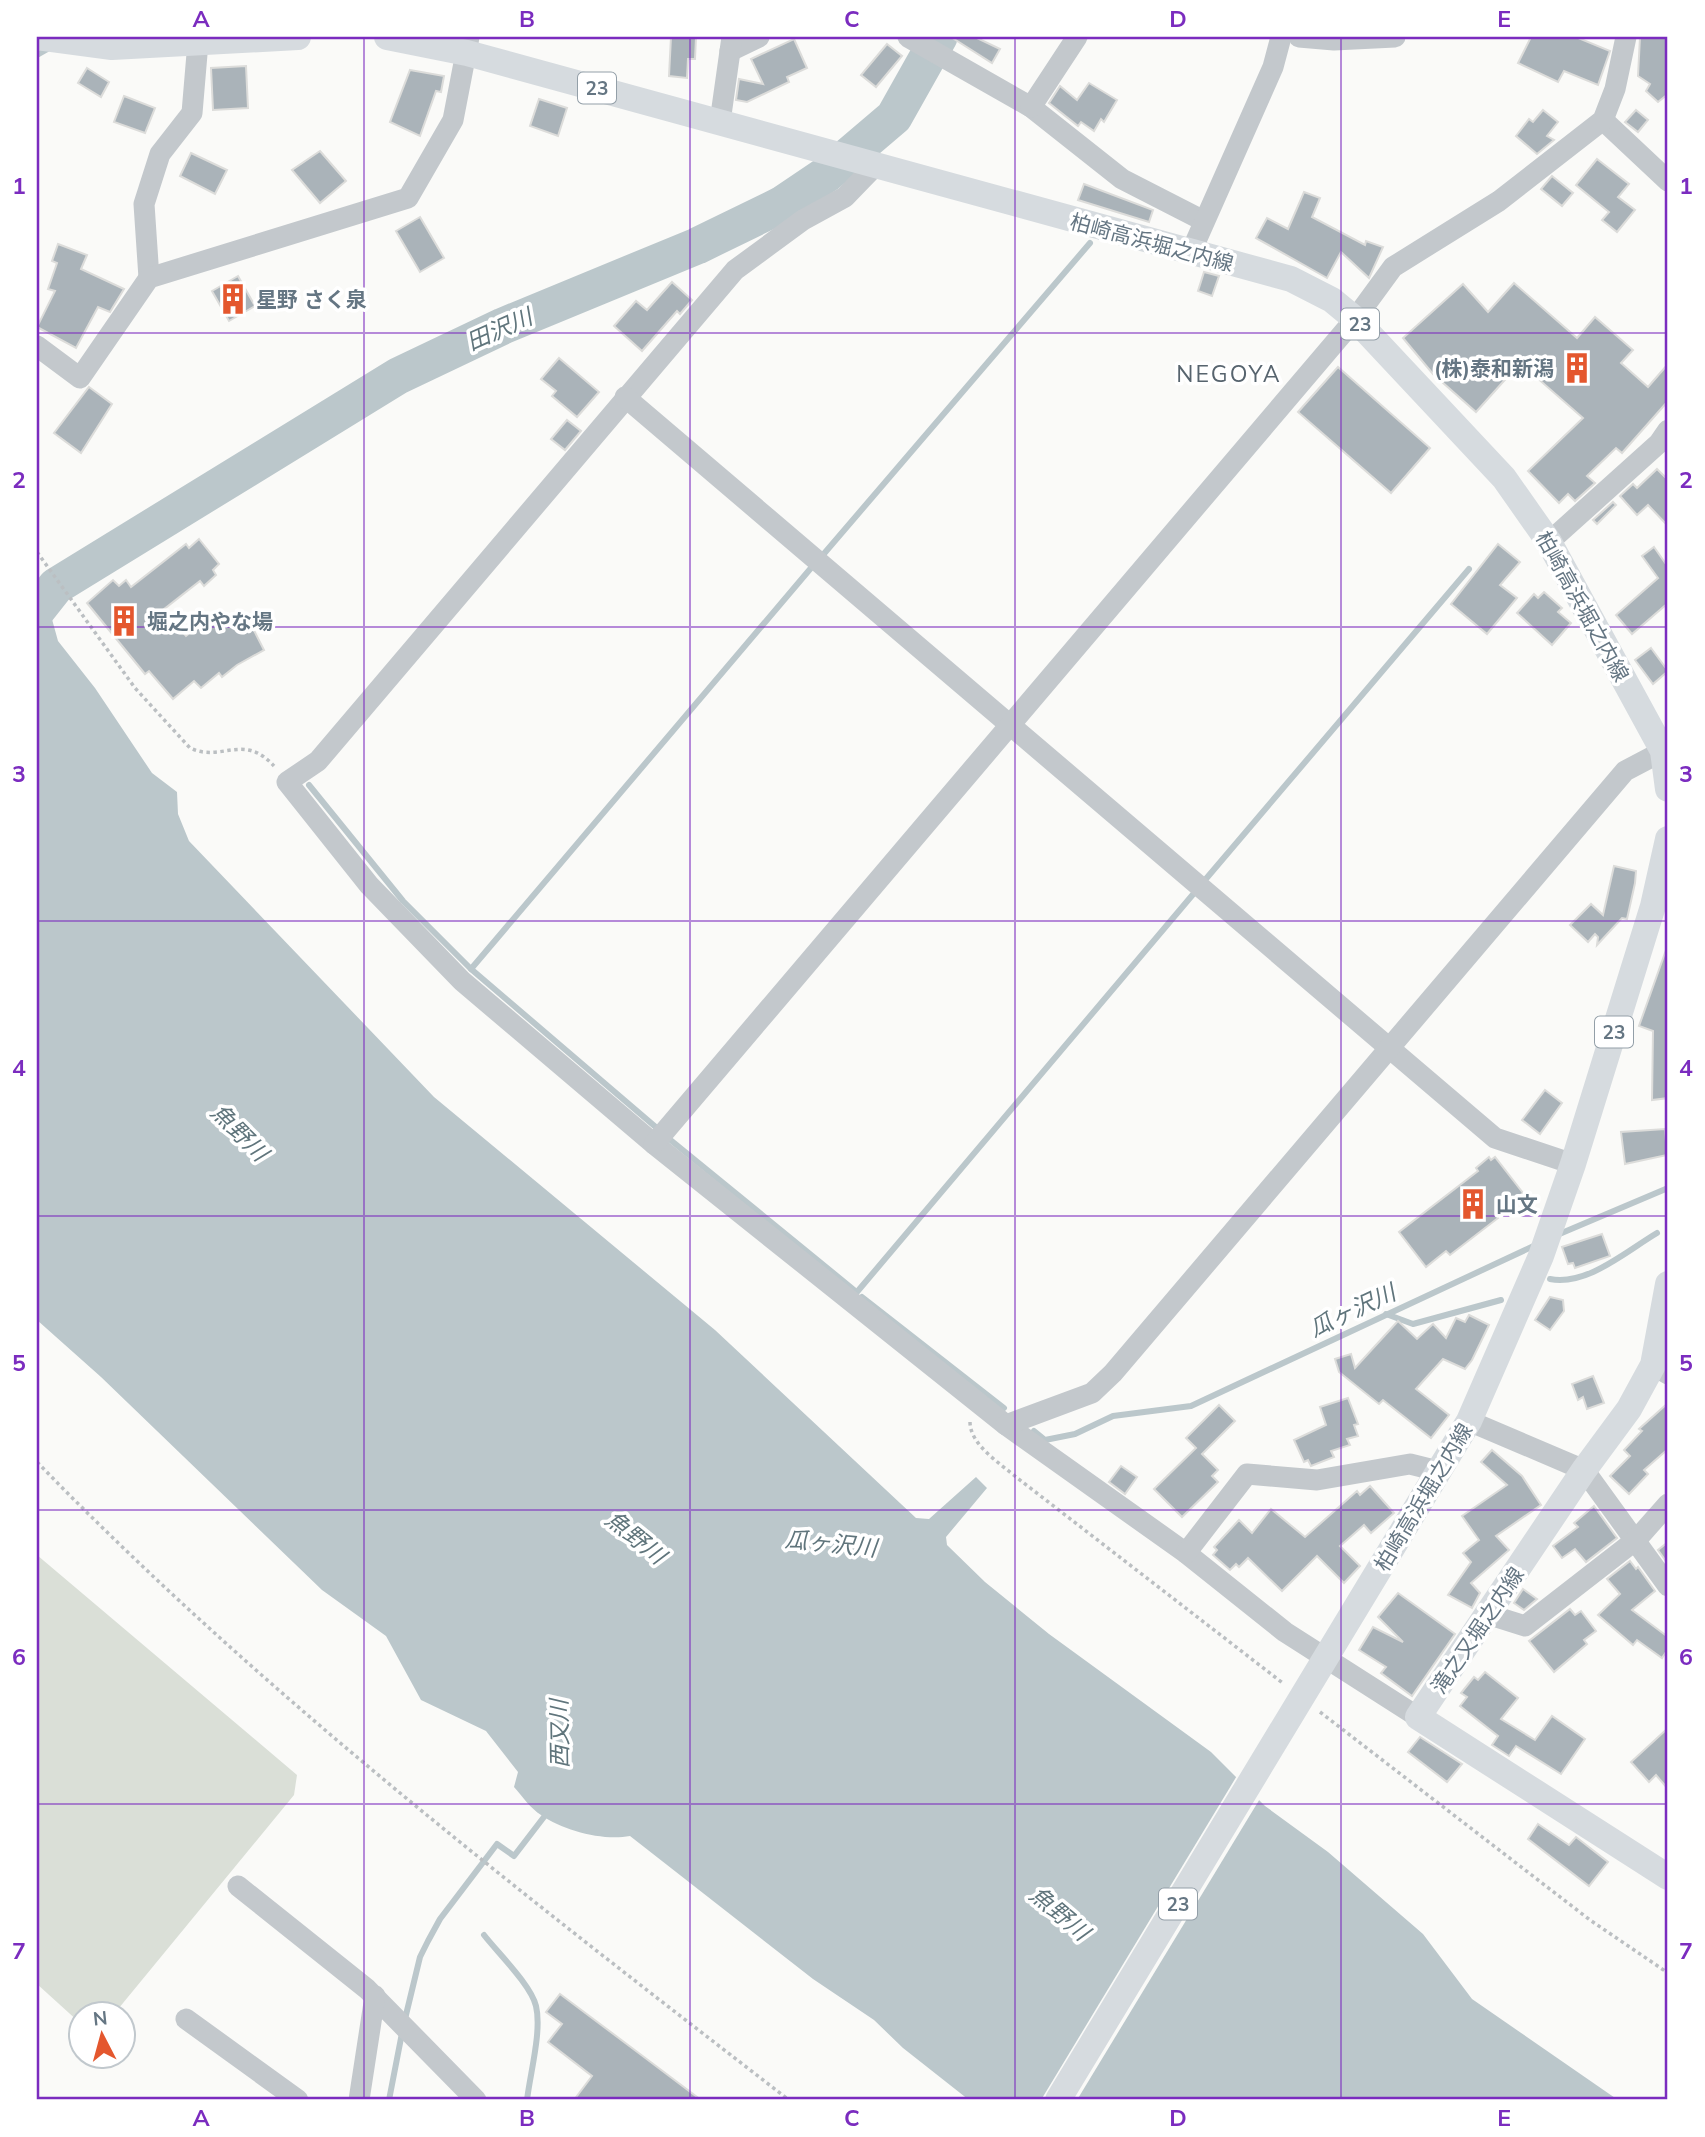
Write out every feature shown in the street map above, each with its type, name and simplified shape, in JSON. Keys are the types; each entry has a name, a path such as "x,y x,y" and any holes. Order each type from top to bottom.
{"main road":[{"path":"37,37 112,47 153,41 198,42 298,37"},
{"name":"柏崎高浜堀之内線","path":"387,37 468,45 720,122 1291,279 1332,300 1356,319 1504,478 1549,542 1666,755 1668,789"},
{"name":"柏崎高浜堀之内線","path":"1058,2100 1301,1703 1469,1421 1541,1256 1573,1164 1653,906 1668,839"},
{"name":"滝之又堀之内線","path":"1668,1284 1661,1369 1584,1470 1418,1717 1668,1877"}],"street":[{"path":"720,122 731,44 759,37"},
{"path":"908,37 1031,107 1122,179 1204,221"},
{"path":"1031,107 1077,37"},
{"path":"1192,252 1273,67 1281,37"},
{"path":"1299,37 1334,40 1395,37"},
{"path":"654,1144 1356,319 1393,267 1499,201 1603,120 1615,89 1626,37"},
{"path":"149,278 144,204 160,154 191,113 198,42"},
{"path":"37,346 80,378 149,278 408,198 453,120 468,45"},
{"path":"1603,120 1668,181"},
{"path":"868,164 845,197 803,220 735,270 318,761 287,782 369,884 462,981 654,1144 1006,1424 1186,1553 1285,1632 1418,1717"},
{"path":"625,397 1011,723 1495,1138 1573,1164"},
{"path":"1549,542 1659,443 1668,430"},
{"path":"1006,1424 1092,1393 1113,1373 1625,771 1666,755"},
{"path":"1469,1421 1584,1470 1637,1539 1668,1586"},
{"path":"1186,1553 1247,1474 1317,1480 1410,1464 1437,1471"},
{"path":"1487,1614 1525,1626 1637,1539 1668,1504"},
{"path":"238,1886 378,2000 476,2100"},
{"path":"359,2100 378,2000"},
{"path":"186,2019 298,2100"}],"path":[{"path":"37,552 135,688 190,748 200,752 250,748 264,755 287,782"},
{"path":"970,1416 970,1430 984,1449 1016,1477 1301,1703 1590,1920 1668,1973"},
{"path":"37,1462 183,1604 354,1754 497,1871 789,2100"}],"shaded area":[{"path":"37,1555 297,1775 294,1795 126,2000 66,2000 66,2010 37,1984"}],"water":[{"name":"魚野川","path":"45,581 57,598 50,612 58,641 95,688 152,773 177,792 178,814 189,841 434,1097 715,1330 916,1518 929,1519 976,1477 987,1488 946,1537 947,1545 985,1582 1049,1634 1211,1752 1265,1806 1328,1852 1423,1934 1472,1999 1618,2100 969,2100 903,2048 874,2020 813,1979 630,1836 596,1836 561,1826 541,1815 514,1787 518,1772 486,1731 421,1700 386,1636 322,1590 101,1377 37,1320 37,584"}],"pier":[{"path":"1238,1774 1261,1797 1077,2100 1041,2100"}],"building":[{"path":"671,37 696,37 695,59 688,59 687,78 669,76"},
{"path":"951,37 975,37 1000,49 992,63"},
{"path":"1531,37 1576,37 1610,51 1598,85 1564,71 1558,82 1518,63"},
{"path":"1640,37 1667,37 1668,94 1658,102 1646,91 1650,84 1638,76"},
{"path":"794,39 807,68 787,77 789,82 747,102 736,100 739,79 763,84 751,59"},
{"path":"887,44 902,56 876,87 861,75"},
{"path":"246,66 248,108 213,110 211,68"},
{"path":"87,68 109,82 101,97 78,83"},
{"path":"410,70 444,76 441,92 436,91 420,136 390,122"},
{"path":"1089,83 1117,100 1104,122 1101,119 1094,131 1081,122 1078,126 1049,103 1060,86 1077,100"},
{"path":"124,96 155,108 145,133 114,122"},
{"path":"539,99 567,108 558,136 530,126"},
{"path":"1543,110 1558,122 1547,136 1554,140 1537,154 1516,136 1529,119 1533,122"},
{"path":"1636,110 1648,120 1638,132 1625,122"},
{"path":"320,151 346,181 320,203 292,170"},
{"path":"191,153 227,170 215,194 180,176"},
{"path":"1597,159 1629,184 1618,197 1635,210 1617,232 1602,220 1609,212 1576,185"},
{"path":"1552,176 1573,193 1562,206 1541,189"},
{"path":"1084,184 1153,210 1149,222 1078,200"},
{"path":"1304,192 1320,198 1312,217 1365,245 1366,241 1383,247 1369,278 1341,252 1327,278 1256,238 1267,218 1288,229"},
{"path":"420,217 444,258 420,272 396,231"},
{"path":"58,244 87,255 81,269 124,289 110,312 98,307 76,348 37,327 55,291 48,289 57,263 52,261"},
{"path":"1204,272 1219,276 1212,296 1198,291"},
{"name":"星野 さく泉","path":"238,276 255,306 229,321 212,291"},
{"path":"672,282 692,300 680,314 677,311 642,351 614,326 636,301 647,310"},
{"name":"(株)泰和新潟","path":"1514,283 1577,338 1595,317 1633,350 1621,363 1648,387 1668,364 1668,401 1622,453 1616,448 1587,476 1595,483 1575,501 1568,494 1559,503 1528,471 1583,418 1520,363 1476,412 1433,374 1403,338 1463,284 1488,312"},
{"path":"559,358 599,392 577,417 552,396 556,391 541,379"},
{"path":"1338,367 1430,448 1391,493 1298,412"},
{"path":"89,387 112,404 81,453 54,433"},
{"path":"567,420 581,431 565,450 551,439"},
{"path":"1657,469 1668,480 1668,526 1648,505 1637,515 1620,496 1633,484 1637,488"},
{"path":"1613,502 1616,505 1597,524 1593,520"},
{"name":"堀之内やな場","path":"199,539 219,564 213,570 216,575 204,586 200,581 163,610 186,636 210,617 218,627 245,613 264,650 222,677 219,673 201,688 194,681 173,699 149,671 145,674 87,603 113,580 119,586 126,580 131,587 186,544 189,548"},
{"path":"1498,544 1520,562 1500,585 1517,598 1487,634 1451,604"},
{"path":"1654,547 1668,567 1668,603 1632,634 1616,615 1658,578 1642,556"},
{"path":"1544,592 1562,608 1558,612 1571,623 1552,645 1517,613 1534,594 1538,598"},
{"path":"1651,648 1668,671 1653,684 1635,660"},
{"path":"1614,866 1636,871 1635,883 1627,919 1622,918 1597,945 1598,937 1595,934 1588,942 1570,925 1591,904 1603,915"},
{"path":"1666,950 1668,1098 1652,1100 1653,1031 1639,1026"},
{"path":"1545,1090 1562,1103 1540,1134 1522,1120"},
{"path":"1665,1129 1667,1155 1625,1164 1621,1132"},
{"name":"山文","path":"1489,1157 1491,1160 1495,1157 1523,1193 1496,1214 1498,1218 1450,1255 1446,1251 1426,1267 1399,1232 1478,1171 1476,1168"},
{"path":"1602,1234 1610,1256 1575,1268 1573,1263 1568,1264 1562,1247"},
{"path":"1550,1297 1563,1300 1564,1311 1550,1330 1535,1320"},
{"path":"1469,1315 1489,1325 1472,1360 1465,1369 1443,1359 1416,1389 1449,1415 1431,1438 1383,1400 1379,1404 1339,1372 1335,1359 1351,1354 1355,1368 1398,1321 1417,1339 1433,1324 1446,1338 1456,1318 1465,1322"},
{"path":"1593,1376 1604,1403 1587,1409 1583,1397 1578,1400 1572,1384"},
{"path":"1348,1398 1358,1424 1354,1425 1358,1436 1347,1439 1350,1445 1331,1451 1334,1457 1311,1466 1308,1460 1304,1462 1294,1440 1326,1425 1320,1407"},
{"path":"1668,1403 1668,1449 1644,1470 1648,1474 1629,1494 1610,1476 1630,1456 1624,1450 1642,1431 1639,1429"},
{"path":"1219,1405 1235,1421 1202,1454 1218,1470 1212,1476 1218,1482 1182,1517 1154,1489 1196,1448 1186,1438"},
{"path":"1492,1450 1522,1476 1541,1505 1496,1536 1509,1550 1471,1583 1480,1593 1472,1608 1448,1595 1471,1562 1463,1553 1479,1540 1462,1516 1507,1485 1481,1462"},
{"path":"1121,1466 1137,1477 1125,1494 1109,1482"},
{"path":"1370,1486 1394,1513 1371,1533 1364,1525 1340,1546 1360,1566 1344,1583 1317,1556 1282,1591 1248,1558 1239,1567 1236,1564 1230,1570 1213,1555 1217,1550 1214,1547 1239,1520 1252,1533 1271,1509 1305,1537 1357,1491 1360,1495"},
{"path":"1594,1506 1617,1538 1586,1562 1575,1549 1562,1558 1553,1546 1578,1527 1574,1523"},
{"path":"1668,1542 1668,1564 1658,1550"},
{"path":"1630,1561 1636,1569 1638,1567 1655,1591 1632,1610 1668,1637 1668,1649 1662,1658 1637,1640 1633,1645 1598,1615 1620,1594 1607,1579"},
{"path":"1523,1589 1537,1599 1524,1610 1514,1603"},
{"path":"1398,1593 1455,1634 1412,1696 1381,1673 1386,1667 1359,1650 1373,1627 1403,1642 1378,1617"},
{"path":"1570,1609 1575,1615 1581,1611 1596,1631 1584,1640 1587,1644 1554,1672 1529,1641"},
{"path":"1485,1672 1518,1698 1501,1719 1535,1740 1552,1716 1585,1739 1561,1774 1516,1746 1509,1756 1492,1745 1498,1736 1460,1706 1467,1697 1461,1693 1474,1677 1478,1680"},
{"path":"1668,1728 1668,1789 1656,1775 1649,1782 1631,1762"},
{"path":"1420,1737 1462,1764 1447,1782 1408,1752"},
{"path":"1538,1824 1569,1845 1576,1837 1608,1862 1589,1886 1528,1839"},
{"path":"560,1994 701,2100 574,2100 592,2076 548,2042 562,2024 546,2012"}],"waterway":[{"name":"田沢川","path":"37,610 56,586 398,376 503,326 697,246 781,205 827,174 894,117 939,37"},
{"path":"37,55 51,47"},
{"path":"822,556 1090,243"},
{"path":"471,969 811,568"},
{"path":"1205,880 1469,569"},
{"path":"309,785 403,901 471,969 658,1129"},
{"path":"857,1292 1195,892"},
{"path":"668,1138 854,1290"},
{"name":"瓜ヶ沢川","path":"1557,1235 1668,1188"},
{"path":"1550,1279 1564,1280 1592,1273 1657,1233"},
{"name":"瓜ヶ沢川","path":"1034,1431 1045,1440 1075,1434 1113,1416 1191,1406 1538,1244"},
{"path":"862,1297 1004,1408"},
{"path":"1386,1314 1413,1324 1501,1300"},
{"name":"西又川","path":"405,2019 420,1957 440,1919 497,1844 514,1856 547,1813"},
{"path":"484,1935 521,1979 536,2006 537,2040 527,2100"},
{"name":"西又川","path":"389,2100 402,2033"}],"place":[{"name":"星野 さく泉","path":"233,299"},
{"name":"(株)泰和新潟","path":"1577,368"},
{"name":"堀之内やな場","path":"124,621"},
{"name":"山文","path":"1473,1204"}],"district":[{"name":"NEGOYA","path":"1229,373"}]}
